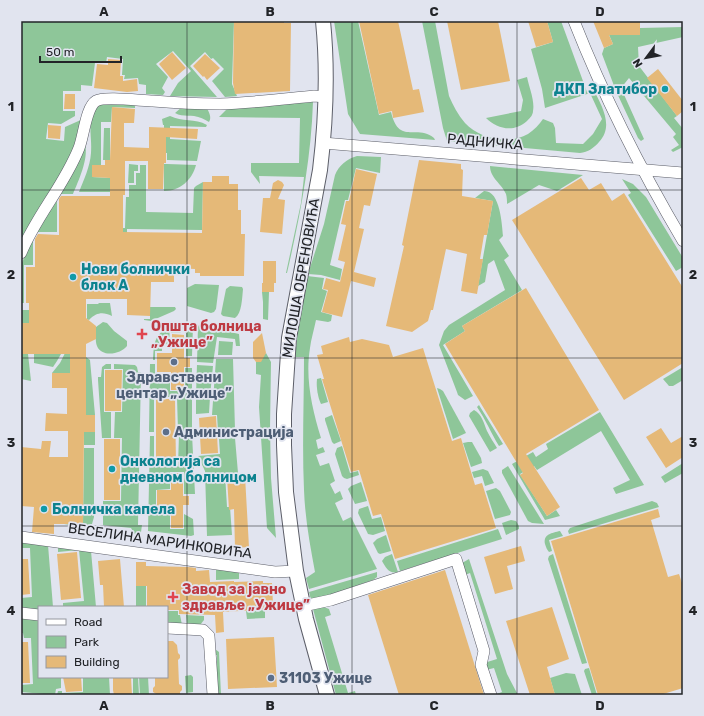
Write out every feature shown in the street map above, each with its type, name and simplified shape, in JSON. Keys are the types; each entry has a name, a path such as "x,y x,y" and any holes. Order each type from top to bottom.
{"street":[{"name":"МИЛОША ОБРЕНОВИЋА","path":"323,21 326,55 324,143 294,305 287,356 284,414 284,469 288,519 296,571 303,606 327,695"},
{"path":"574,21 598,80 643,170 683,241"},
{"path":"21,254 34,227 66,176 76,156 85,130 89,109 99,99 219,104 314,96 326,97"},
{"name":"РАДНИЧКА","path":"324,143 683,173"},
{"name":"ВЕСЕЛИНА МАРИНКОВИЋА","path":"21,537 275,572 296,571"},
{"path":"303,606 331,600 456,560 484,651 481,666 491,695"},
{"path":"21,613 38,615"},
{"path":"168,628 205,631 210,638 213,695"}],"green space":[{"path":"21,21 234,21 232,84 237,96 225,97 212,81 224,69 213,58 211,59 205,52 190,66 217,97 170,96 178,83 191,71 173,51 156,64 168,77 162,88 165,92 163,95 146,94 146,85 139,84 138,78 124,79 125,75 122,75 123,59 107,57 106,63 95,63 92,86 81,85 81,91 63,91 63,111 75,111 75,116 61,124 48,123 46,139 64,141 65,127 83,119 72,154 21,241"},
{"path":"334,21 358,21 379,115 391,112 394,122 399,128 404,131 428,134 435,140 360,134 348,114"},
{"path":"422,21 435,21 449,96 460,117 471,129 495,139 512,139 528,134 543,119 553,123 555,128 556,143 583,144 593,134 602,119 590,93 545,108 542,89 531,49 553,42 547,21 561,21 587,92 594,90 603,110 606,130 603,136 593,148 586,152 580,153 447,141 443,128"},
{"path":"603,21 614,35 640,35 640,28 683,27 683,37 638,47 639,66 677,116 674,118 683,129 683,147 673,152 671,150 679,145 673,137 676,134 629,78 621,88 644,139 641,141 638,138 616,91 602,54 604,48 613,44"},
{"path":"527,77 533,98 532,115 522,125 511,128 500,127 490,122 486,118 521,111 523,100 517,80"},
{"path":"313,102 310,145 304,188 292,252 286,273 301,203 304,177 259,176 260,184 251,172 251,163 299,163 300,118 219,117 227,109"},
{"path":"102,104 135,105 135,108 112,107 111,122 101,122 101,165 92,165 92,177 110,178 110,192 79,192 90,158 91,119 96,108"},
{"path":"182,107 207,108 210,117 209,122 198,117 175,113"},
{"path":"170,116 179,119 198,121 207,125 206,127 170,126 170,139 201,141 197,161 167,160 167,153 164,153 164,125 162,119"},
{"path":"104,128 110,128 110,160 103,160"},
{"path":"85,145 86,156 73,194 60,194"},
{"path":"357,156 381,157 380,173 356,168 348,200 345,200 330,265 342,269 340,280 321,275 308,274 324,224 335,175 344,163"},
{"path":"129,164 138,165 138,171 134,171 134,183 128,183"},
{"path":"164,164 196,165 192,175 184,184 175,189 164,191"},
{"path":"140,165 146,165 146,212 193,213 194,188 203,182 202,230 127,229 127,241 115,228 125,228 126,197 129,197 129,185 136,185 136,173 140,173"},
{"path":"490,166 583,175 557,191 539,185 507,204 506,194 492,174"},
{"path":"622,179 633,184 646,197 683,258 683,267 676,271 628,195 631,193"},
{"path":"484,191 489,192 494,196 497,202 501,216 503,236 499,240 509,256 504,260 522,290 462,326 465,331 443,345 473,396 465,400 458,395 439,345 444,331 449,325 505,290 494,260 488,264 485,282 478,286 493,201 475,198"},
{"path":"57,201 57,232 35,232"},
{"path":"33,237 33,265 24,265 24,303 21,303 21,265"},
{"path":"307,276 324,278 322,289 327,291 321,312 332,315 331,321 328,322 316,320 311,341 308,371 310,393 321,438 316,440 318,449 323,447 325,452 316,455 320,466 329,463 335,481 330,484 335,494 340,491 343,499 335,503 343,521 351,517 377,569 309,589 306,578 315,572 304,490 304,357 295,357 300,313"},
{"path":"195,284 219,285 216,309 214,312 211,313 187,306 187,288"},
{"path":"230,286 242,287 243,289 239,313 235,318 223,316 221,314 226,289"},
{"path":"262,292 269,292 268,320 263,319"},
{"path":"110,303 112,316 100,314 95,315 89,320 87,319 87,304"},
{"path":"150,307 175,307 176,309 151,321 144,320 150,319"},
{"path":"21,310 29,310 29,323 21,323"},
{"path":"103,322 107,323 114,331 127,341 127,346 124,349 112,354 99,350 96,342 96,327"},
{"path":"183,323 182,331 180,333 171,333 172,325"},
{"path":"184,323 191,323 193,325 192,356 186,356 186,333 184,331"},
{"path":"199,325 239,334 240,346 236,346 235,339 217,337 213,363 197,362"},
{"path":"170,326 169,344 162,345 162,351 155,351 155,360 153,360 155,344 158,336"},
{"path":"219,341 233,342 232,355 218,355"},
{"path":"65,353 70,353 70,373 52,373 60,363"},
{"path":"266,353 271,362 271,478 276,538 267,528 259,407 261,375 256,374 256,362"},
{"path":"21,354 28,354 31,381 21,379"},
{"path":"34,354 61,354 53,367 34,363"},
{"path":"86,357 90,360 95,415 86,415"},
{"path":"216,359 233,359 235,430 218,431 217,415 212,415"},
{"path":"106,364 111,364 111,369 104,369 104,412 111,412 111,438 102,438 98,380 98,377 101,377 102,367"},
{"path":"114,364 135,365 138,372 141,372 138,525 142,525 141,532 137,536 131,528 103,525 103,501 121,501 122,438 114,438 115,412 122,412 123,369 114,369"},
{"path":"150,364 155,364 155,374 170,374 170,391 185,391 185,368 192,368 192,431 178,431 177,397 154,397 154,432 149,432"},
{"path":"197,365 213,366 210,396 196,395"},
{"path":"683,367 683,380 673,386 669,386 663,379"},
{"path":"321,378 328,402 321,404 317,379"},
{"path":"437,388 443,391 466,433 453,439"},
{"path":"196,397 210,397 209,413 196,414"},
{"path":"479,405 503,444 499,446 477,407"},
{"path":"474,410 481,417 497,448 490,452 469,416"},
{"path":"600,412 644,485 616,494 613,488 630,480 601,431 537,470 534,466 520,474 547,516 556,510 560,516 545,520 512,464 533,452 536,457 548,449 546,444"},
{"path":"332,415 341,441 334,444 325,420 325,418"},
{"path":"84,432 95,432 95,445 84,445"},
{"path":"179,434 192,434 195,494 184,494 184,472 170,472 170,489 156,490 156,510 170,511 170,529 184,529 184,514 193,519 194,535 191,536 148,531 150,436 154,436 154,466 178,466"},
{"path":"235,438 238,473 225,474 227,507 230,507 232,535 207,536 205,471 198,456 220,454 219,439"},
{"path":"472,442 481,458 482,463 471,467 463,443"},
{"path":"342,446 350,473 358,471 359,475 347,479 342,476 335,454 337,448"},
{"path":"84,448 94,448 94,517 92,524 88,527 64,524 83,524"},
{"path":"683,463 683,473 665,483 661,477"},
{"path":"508,466 544,524 532,523 528,521 502,473 502,470"},
{"path":"483,469 488,471 494,483 485,486 482,476 474,478 472,472"},
{"path":"361,482 367,501 355,504 348,489 351,486"},
{"path":"496,488 500,491 511,512 510,515 495,519 486,491"},
{"path":"652,501 657,503 659,507 569,534 568,531 570,528"},
{"path":"368,506 372,519 381,517 385,531 373,535 368,534 358,513 359,509"},
{"path":"511,520 516,521 519,529 506,535 502,523"},
{"path":"498,529 502,539 400,571 397,561"},
{"path":"560,531 563,536 549,540 552,551 549,552 545,544 545,538 549,534"},
{"path":"386,535 391,551 380,554 373,543 377,539"},
{"path":"21,542 48,545 53,606 38,606 38,611 21,608 21,598 32,597 30,548 21,548"},
{"path":"58,547 91,551 96,606 63,606 63,603 84,601 79,550 58,552"},
{"path":"392,554 398,572 390,571 386,568 382,561 385,557"},
{"path":"553,554 587,663 582,664 548,559 549,556"},
{"path":"469,559 507,674 518,695 494,695 502,692 494,668 486,670 484,663 497,659 470,573 465,575 462,563"},
{"path":"216,568 239,571 239,579 216,580"},
{"path":"377,572 377,577 373,580 311,600 309,592"},
{"path":"136,586 146,586 146,606 136,606"},
{"path":"324,607 329,609 331,615 325,617 348,693 355,691 356,695 336,695 313,609"},
{"path":"265,610 265,618 247,619 246,611"},
{"path":"168,611 178,611 182,625 168,624"},
{"path":"186,615 204,616 204,620 200,625 187,625"},
{"path":"21,617 38,619 38,678 61,678 61,688 56,689 55,695 21,692 21,685 33,684 31,638 24,638 23,633 21,633"},
{"path":"215,649 219,652 221,695 218,695 217,655 215,655"},
{"path":"589,668 597,695 592,695 584,671 585,669"},
{"path":"566,673 575,674 582,695 555,695 550,678"},
{"path":"191,675 193,677 193,692 186,693 185,676"},
{"path":"83,678 109,678 110,695 57,695 58,691 62,691 62,693 83,692"},
{"path":"133,678 138,678 139,695 133,695"},
{"path":"139,678 148,678 149,695 140,695"}],"building":[{"path":"284,21 284,23 291,23 290,91 235,94 233,83 234,22"},
{"path":"359,21 398,21 413,90 419,89 424,112 393,118 392,111 379,114"},
{"path":"447,21 498,21 510,81 461,90"},
{"path":"528,21 547,21 553,42 536,47"},
{"path":"593,21 640,21 640,35 609,35 613,44 604,48"},
{"path":"172,52 186,68 172,80 159,64"},
{"path":"205,54 220,68 207,80 193,66"},
{"path":"108,59 121,60 120,76 123,76 123,81 137,79 138,91 127,92 94,88 97,64 108,65"},
{"name":"ДКП Златибор","path":"658,69 683,101 683,111 677,116 647,78"},
{"path":"65,94 75,94 75,109 64,109"},
{"path":"112,107 135,109 134,123 124,123 124,147 149,148 149,127 198,129 197,139 166,137 166,163 164,163 163,189 148,189 148,161 125,161 123,232 202,233 203,182 212,182 212,176 229,176 229,184 238,184 238,210 241,210 241,234 245,234 244,276 200,276 200,273 195,273 195,269 174,268 174,282 151,282 150,316 127,315 127,299 86,299 86,318 96,326 96,339 86,344 86,415 95,415 95,432 84,432 83,524 54,524 54,534 32,532 34,507 21,506 21,447 41,449 42,441 51,441 49,457 68,457 68,431 45,431 46,413 67,414 67,388 52,388 52,373 70,373 70,354 21,354 21,323 29,323 29,303 26,303 26,267 35,267 35,239 38,234 59,235 59,199 61,196 110,196 110,178 92,177 92,165 105,165 105,160 110,160"},
{"path":"48,125 61,126 60,139 48,138"},
{"path":"419,160 461,164 461,169 463,170 462,196 493,201 487,235 484,235 480,259 483,259 477,294 461,291 467,254 446,249 433,310 431,310 428,321 412,332 386,326 404,246 402,245"},
{"path":"356,169 377,174 370,206 364,205 359,228 364,229 354,272 376,278 374,287 351,281 342,317 322,312 328,290 323,289 326,278 340,282 345,262 338,260 346,225 341,224 346,201 349,201"},
{"path":"581,178 589,190 601,183 612,201 624,193 683,288 683,363 624,400 512,220"},
{"path":"278,180 284,185 278,199 285,200 282,234 260,232 263,198 270,198 273,183"},
{"path":"263,261 276,261 276,283 274,283 274,292 262,292"},
{"path":"526,288 599,410 526,454 560,507 547,516 520,475 523,473 445,344 465,331 462,326"},
{"path":"262,333 266,353 261,362 256,362 253,358 253,342"},
{"name":"Здравствени центар „Ужице”","path":"172,334 184,335 184,358 190,358 190,367 184,367 184,390 171,390 171,372 157,372 157,353 172,353"},
{"path":"349,337 350,342 362,339 389,345 393,357 423,348 452,441 461,438 475,485 482,483 496,528 395,559 381,514 373,516 359,470 351,472 322,379 324,379 317,355 323,354 321,346"},
{"path":"105,370 122,370 121,411 105,411"},
{"name":"Администрација","path":"156,399 175,399 176,465 156,465"},
{"path":"216,416 218,453 201,454 199,418"},
{"path":"661,428 671,443 683,436 683,457 666,468 646,437"},
{"name":"Онкологија са дневном болницом","path":"104,439 120,439 120,500 104,500"},
{"path":"171,473 183,473 183,496 189,496 189,505 183,505 183,528 171,528 171,510 157,510 157,490 171,490"},
{"path":"245,476 249,547 235,548 234,509 229,510 227,477"},
{"path":"658,509 660,517 651,520 668,577 679,574 683,586 683,688 660,695 598,695 551,541"},
{"path":"521,546 525,561 507,566 513,589 495,594 484,557"},
{"path":"77,552 81,598 61,600 57,554"},
{"path":"21,559 28,559 30,594 21,595"},
{"path":"120,559 124,606 104,606 103,585 100,585 98,561"},
{"name":"Завод за јавно здравље „Ужице”","path":"136,562 146,562 146,566 196,568 196,571 209,570 210,582 263,581 263,583 272,583 273,605 272,609 223,612 224,632 216,633 215,615 179,614 179,610 168,610 168,606 147,606 147,586 136,586"},
{"path":"445,570 484,695 399,695 368,595"},
{"path":"552,607 569,659 547,667 555,695 530,695 506,621"},
{"path":"274,637 277,687 228,689 226,639"},
{"path":"168,641 173,641 177,645 178,653 180,655 178,660 179,684 182,686 182,690 180,695 158,695 153,692 153,688 155,686 155,678 168,678"},
{"path":"21,642 28,642 30,683 21,683"},
{"path":"63,678 81,678 82,691 66,692"},
{"path":"113,678 131,678 132,695 114,695"}],"place":[{"name":"ДКП Златибор","path":"665,89"},
{"name":"Нови болнички блок А","path":"73,277"},
{"name":"Општа болница „Ужице”","path":"142,334"},
{"name":"Здравствени центар „Ужице”","path":"174,362"},
{"name":"Администрација","path":"166,432"},
{"name":"Онкологија са дневном болницом","path":"112,469"},
{"name":"Болничка капела","path":"44,509"},
{"name":"Завод за јавно здравље „Ужице”","path":"173,597"},
{"name":"31103 Ужице","path":"271,678"}]}
